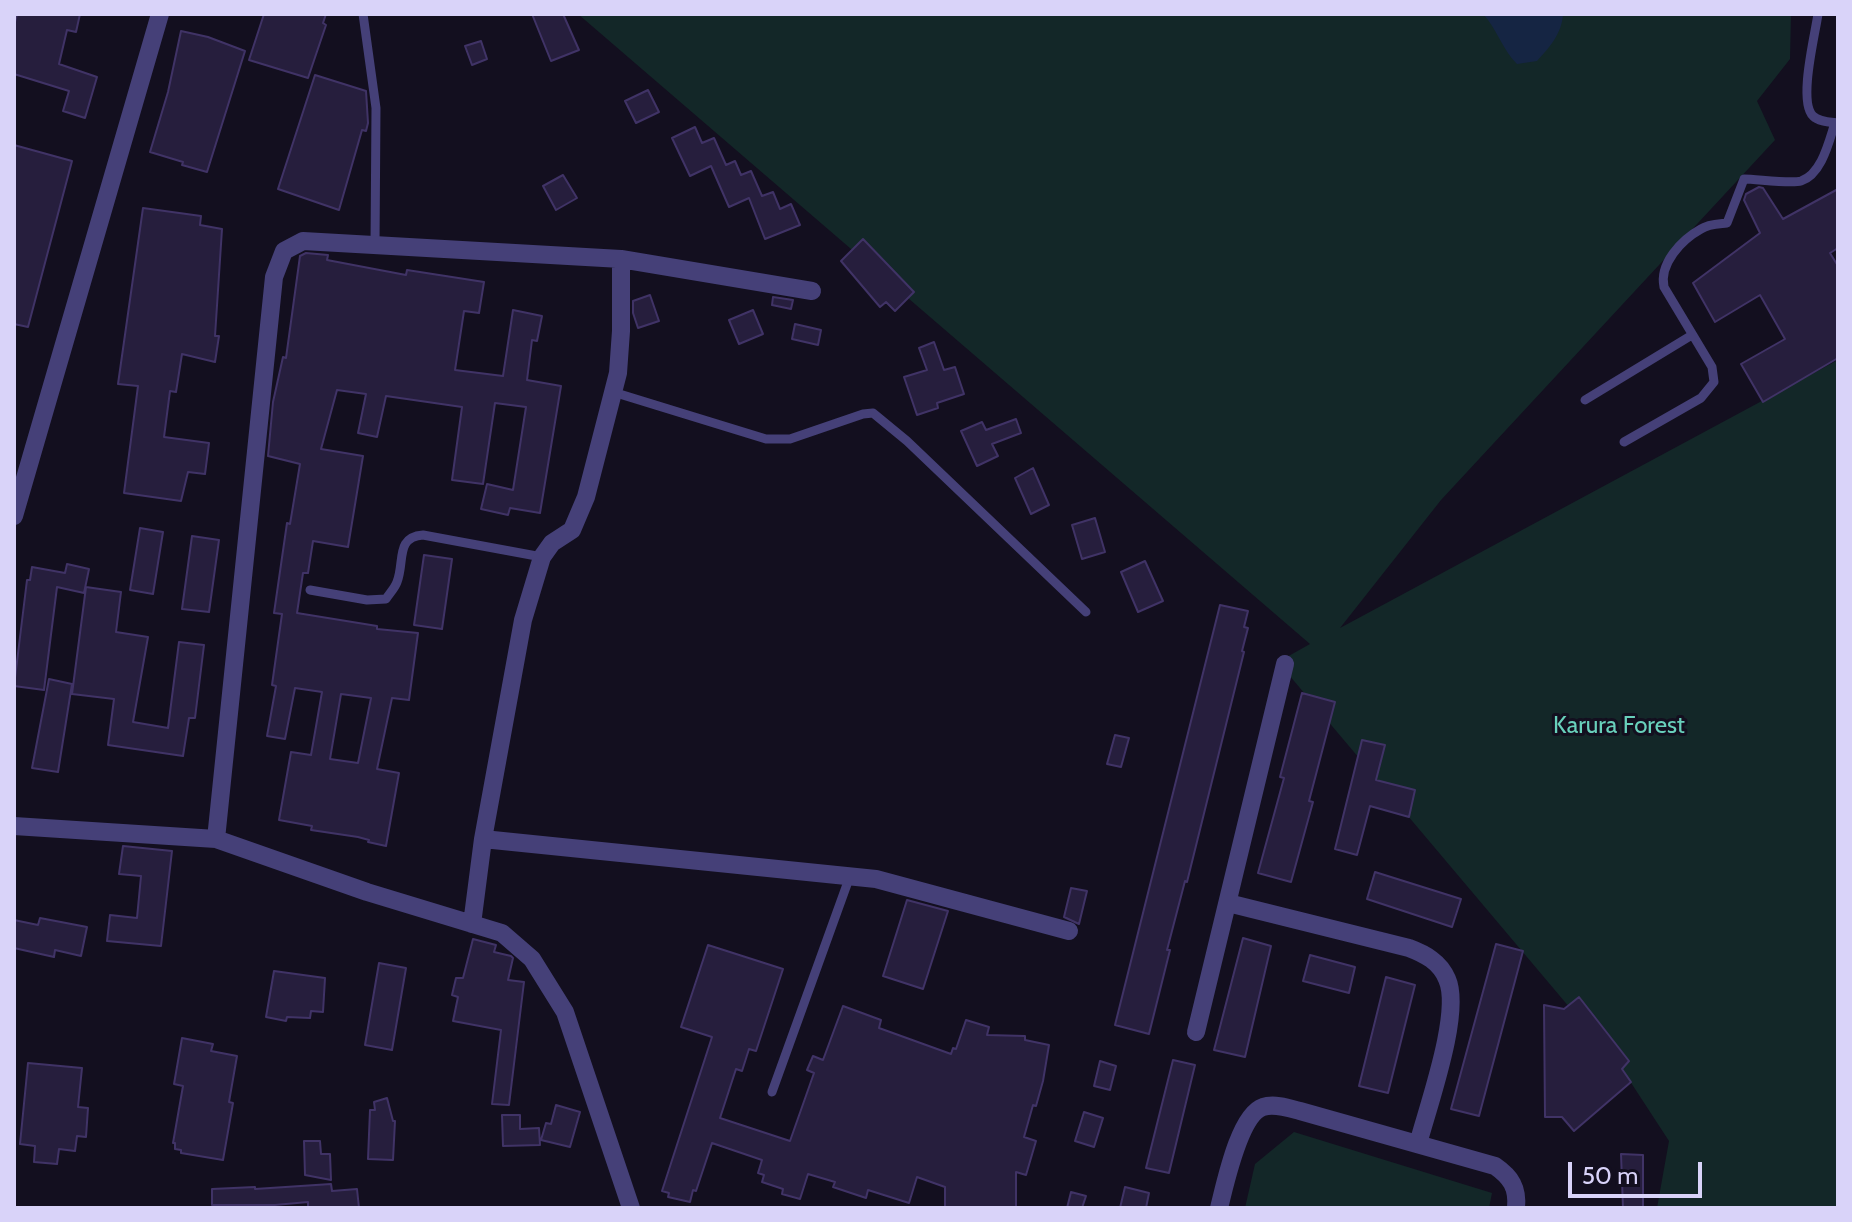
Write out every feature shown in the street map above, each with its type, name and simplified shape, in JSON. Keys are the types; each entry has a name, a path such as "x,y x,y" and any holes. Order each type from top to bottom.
{"street":[{"path":"14,516 160,14"},
{"path":"216,839 274,277 284,251 303,241 621,259 812,291"},
{"path":"472,924 483,839 523,620 542,557 552,543 572,530 578,519 620,361 621,259"},
{"path":"1196,1032 1285,664"},
{"path":"14,826 216,839 367,892 502,933 532,959 565,1012 631,1208"},
{"path":"483,839 876,879 1069,931"},
{"path":"1228,903 1409,948 1425,954 1438,965 1447,978 1452,1008 1418,1144"},
{"path":"1219,1208 1230,1166 1246,1125 1255,1111 1262,1107 1283,1106 1495,1166 1507,1174 1514,1184 1516,1208"}],"lane":[{"path":"363,14 376,108 375,245"},
{"path":"1624,442 1701,398 1714,382 1712,367 1664,287 1662,279 1671,256 1700,229 1727,223 1744,179 1801,181 1814,171 1822,159 1836,123 1811,115 1807,105 1807,84 1818,14"},
{"path":"1585,400 1692,335"},
{"path":"613,392 766,439 790,439 873,413 907,441 1086,612"},
{"path":"310,590 367,600 386,599 397,583 405,542 412,535 542,557"},
{"path":"772,1092 850,876"}],"green space":[{"name":"Karura Forest","path":"578,14 1791,14 1790,59 1757,101 1775,140 1441,500 1340,628 1838,360 1838,1208 1657,1208 1669,1141 1624,1072 1278,662 1310,644"},
{"path":"1294,1132 1492,1193 1489,1208 1245,1208 1255,1164"}],"water":[{"path":"1483,14 1563,14 1558,34 1537,61 1517,64"}],"building":[{"path":"17,14 80,14 76,32 67,30 59,64 97,77 85,118 63,111 69,91 14,74"},
{"path":"264,14 326,14 323,23 326,25 308,78 249,60"},
{"path":"532,14 563,14 579,50 551,61"},
{"path":"181,31 245,51 207,172 150,152 168,92"},
{"path":"481,41 487,59 472,65 465,46"},
{"path":"315,75 366,91 368,123 366,131 362,130 339,210 278,189"},
{"path":"648,90 659,112 636,123 625,101"},
{"path":"695,127 702,143 714,138 726,165 735,161 741,175 751,171 762,196 773,192 780,209 791,204 800,225 765,239 749,198 729,207 711,166 690,176 672,138"},
{"path":"14,145 72,161 28,327 14,324"},
{"path":"563,175 577,198 556,210 543,186"},
{"path":"1763,188 1783,219 1838,189 1838,248 1830,253 1838,266 1838,358 1763,402 1741,364 1785,339 1760,295 1715,322 1693,283 1760,233 1744,200 1746,194"},
{"path":"143,208 201,216 200,225 222,229 215,336 219,336 215,362 182,354 176,392 170,391 164,437 209,443 205,474 188,472 181,501 124,493 138,386 118,384"},
{"path":"863,239 914,292 895,311 886,302 880,307 841,261"},
{"path":"306,253 328,255 327,260 406,275 407,270 484,282 479,313 464,311 455,370 503,376 513,310 542,316 537,341 532,340 527,380 561,386 540,513 510,508 508,515 481,509 487,484 513,490 526,407 495,403 483,484 452,480 462,407 386,396 377,437 358,433 366,394 337,390 321,449 363,456 348,547 313,541 308,573 303,573 297,613 377,626 377,629 418,633 409,700 392,698 377,769 399,773 386,846 279,820 291,752 311,755 322,692 295,688 285,739 267,736 276,686 272,685 282,614 274,613 287,523 290,524 300,464 268,456 273,402 283,357 286,358 300,256","holes":["341,694 371,698 358,763 330,759"]},
{"path":"650,295 659,321 638,328 633,301"},
{"path":"773,297 793,300 791,309 772,305"},
{"path":"753,310 763,334 739,344 729,320"},
{"path":"795,324 821,330 818,345 792,339"},
{"path":"934,342 944,370 955,367 964,394 937,403 938,408 917,415 904,377 927,370 919,348"},
{"path":"1016,419 1021,433 992,444 998,456 977,466 961,431 982,422 986,430"},
{"path":"1033,468 1049,505 1031,514 1015,478"},
{"path":"1095,518 1105,552 1082,559 1072,525"},
{"path":"140,528 163,532 153,594 130,590"},
{"path":"192,536 219,540 209,612 182,609"},
{"path":"424,555 452,559 442,629 414,625"},
{"path":"1145,561 1163,601 1138,612 1121,572"},
{"path":"67,564 89,569 84,593 57,587 44,690 14,686 27,580 30,580 32,567 65,573"},
{"path":"86,587 121,592 116,632 148,637 133,722 168,728 179,642 204,645 195,718 189,718 183,756 108,745 114,699 72,694"},
{"path":"1220,605 1248,611 1244,627 1248,628 1187,882 1167,950 1170,950 1149,1034 1115,1025"},
{"path":"49,679 72,684 58,772 32,768"},
{"path":"1302,693 1335,702 1291,882 1258,873 1284,778 1280,777"},
{"path":"1115,735 1129,738 1121,767 1107,764"},
{"path":"1362,740 1385,745 1376,780 1415,790 1409,817 1370,806 1357,855 1335,849"},
{"path":"123,846 172,851 161,946 107,941 110,915 137,918 141,876 119,874"},
{"path":"1375,872 1461,899 1452,927 1367,899"},
{"path":"1071,888 1087,891 1079,924 1064,917"},
{"path":"907,900 948,911 923,989 883,976"},
{"path":"40,918 87,927 81,956 55,950 54,957 14,948 14,920 38,925"},
{"path":"1243,938 1271,946 1245,1057 1214,1050"},
{"path":"473,939 496,945 494,952 511,956 508,980 524,982 509,1105 492,1104 501,1030 453,1021 458,997 452,995 456,978 463,978"},
{"path":"1496,944 1523,951 1479,1116 1451,1109"},
{"path":"708,945 783,969 756,1051 749,1049 742,1071 736,1069 720,1118 790,1141 814,1073 807,1070 813,1056 823,1060 843,1006 881,1020 879,1028 951,1054 953,1048 956,1049 966,1020 989,1027 987,1035 1025,1036 1025,1040 1049,1045 1043,1081 1024,1137 1036,1141 1026,1175 1016,1172 1016,1208 945,1208 945,1187 917,1177 909,1203 868,1190 866,1198 833,1187 835,1182 808,1174 800,1199 782,1194 783,1189 762,1182 764,1175 758,1173 762,1160 712,1143 690,1202 668,1197 669,1193 662,1191 712,1037 681,1027"},
{"path":"1310,955 1355,967 1349,993 1303,981"},
{"path":"379,963 406,968 392,1050 365,1045"},
{"path":"274,971 325,978 323,1012 311,1011 310,1018 287,1017 286,1021 266,1017"},
{"path":"1386,977 1415,985 1388,1093 1359,1086"},
{"path":"1579,997 1629,1061 1622,1069 1631,1082 1574,1131 1562,1117 1545,1117 1544,1005 1564,1009"},
{"path":"182,1038 213,1044 211,1051 237,1056 223,1160 181,1153 181,1150 175,1149 173,1143 183,1086 174,1084"},
{"path":"1173,1060 1195,1065 1169,1173 1146,1168"},
{"path":"1100,1061 1116,1066 1110,1090 1094,1086"},
{"path":"28,1063 82,1068 78,1107 88,1108 86,1137 77,1136 75,1151 59,1149 57,1164 34,1162 35,1146 20,1144"},
{"path":"387,1098 395,1121 393,1160 368,1159 370,1110 375,1110 374,1102"},
{"path":"556,1105 580,1112 570,1147 541,1140 546,1123 551,1124"},
{"path":"1084,1112 1103,1118 1094,1147 1075,1141"},
{"path":"502,1115 520,1115 520,1129 539,1128 540,1145 503,1146"},
{"path":"304,1141 320,1141 321,1154 330,1154 331,1180 305,1175"},
{"path":"1621,1154 1643,1155 1643,1208 1623,1208"},
{"path":"331,1184 332,1191 357,1189 359,1208 308,1208 308,1202 212,1205 212,1189"},
{"path":"1125,1187 1149,1193 1146,1208 1120,1208"},
{"path":"1071,1192 1086,1196 1082,1208 1067,1208"}]}
